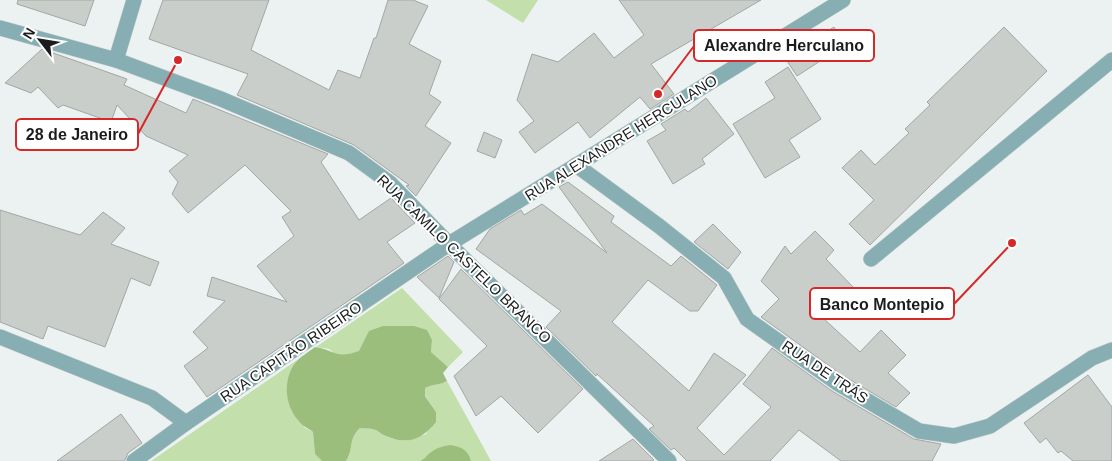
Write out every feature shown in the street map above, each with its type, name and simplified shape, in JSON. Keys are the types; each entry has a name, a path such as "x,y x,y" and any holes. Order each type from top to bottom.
{"street":[{"path":"116,60 134,0"},
{"name":"RUA ALEXANDRE HERCULANO","path":"449,244 843,0"},
{"name":"RUA CAMILO CASTELO BRANCO","path":"0,28 116,60 239,106 349,152 390,184 669,461"},
{"path":"871,259 1112,60"},
{"name":"RUA DE TRÁS","path":"576,165 659,226 724,278 747,320 837,383 919,431 954,436 990,426 1092,358 1112,350"},
{"name":"RUA CAPITÃO RIBEIRO","path":"134,461 186,423 449,244"},
{"path":"0,337 152,398 186,423"}],"green space":[{"path":"486,0 538,0 523,23"},
{"path":"402,288 463,352 448,367 431,352 432,340 359,351 347,355 337,355 329,349 316,347"},
{"path":"383,326 414,326 427,330 432,340 431,352 448,367 443,373 447,381 425,388 425,396 436,412 436,422 420,437 408,440 394,439 374,429 360,428 352,440 346,461 322,461 315,454 313,432 300,422 293,414 290,406 287,383 292,368 298,360 315,347 336,354 359,351 369,331"},
{"path":"297,360 292,369 304,427 313,432 315,454 322,461 151,461"},
{"path":"447,381 491,461 471,461 467,452 463,449 429,454 424,460 420,461 346,461 352,440 360,428 375,429 393,439 406,441 426,434 436,412 425,395 425,388"},
{"path":"450,445 464,449 471,461 420,461 435,450"}],"building":[{"path":"18,0 94,0 85,26 17,4"},
{"path":"163,0 269,0 251,50 329,90 338,70 360,78 374,38 376,38 388,0 413,0 428,6 409,44 441,61 429,94 441,102 425,126 451,143 416,196 406,186 409,185 354,145 237,95 248,74 149,39"},
{"path":"619,0 761,0 651,64 674,94 650,109 640,97 590,138 578,122 535,153 519,132 534,121 517,100 532,54 558,62 594,33 614,58 644,35"},
{"path":"834,27 845,45 797,76 785,58"},
{"path":"1004,27 1047,71 870,245 849,224 874,200 842,168 861,150 875,165 909,133 905,129 930,105 927,102"},
{"path":"42,49 127,79 124,85 186,113 193,99 328,154 321,162 359,220 391,198 415,223 387,242 404,263 207,397 184,366 208,348 193,332 225,301 207,296 212,277 287,302 257,266 294,236 282,217 291,211 245,165 188,213 172,194 178,182 169,171 188,155 146,136 117,105 111,122 63,105 58,108 38,87 31,93 5,83"},
{"path":"788,67 821,119 789,140 800,157 765,178 733,124 775,98 765,82"},
{"path":"706,98 734,134 702,159 705,164 673,184 647,141 666,130 661,124 685,109 688,112"},
{"path":"484,132 502,140 495,158 477,151"},
{"path":"568,182 614,216 611,222 671,266 681,256 717,285 698,311 690,311 648,280 612,322 689,391 714,353 746,375 697,428 724,455 771,407 743,384 772,348 832,391 914,439 941,444 932,461 841,461 799,430 770,461 687,461 674,448 671,450 649,429 654,426 597,374 596,376 546,327 561,311 476,249 490,229 521,210 524,215 542,204 607,253 559,187"},
{"path":"0,210 80,235 103,212 125,228 111,244 159,262 150,286 131,278 105,347 48,326 43,339 0,322"},
{"path":"713,224 741,252 728,269 694,242"},
{"path":"815,231 834,250 826,259 855,289 824,319 860,352 881,330 906,355 888,373 910,393 896,407 842,375 761,317 779,299 761,281 785,246 791,254"},
{"path":"448,256 454,262 439,298 417,277"},
{"path":"461,269 583,389 538,433 501,396 476,416 454,376 487,346 439,299"},
{"path":"1088,375 1112,407 1112,461 1073,461 1061,451 1058,453 1046,438 1040,443 1024,423"},
{"path":"121,414 142,443 128,453 125,460 57,461"},
{"path":"633,439 654,460 599,461"}],"place":[{"name":"28 de Janeiro","path":"178,60"},
{"name":"Alexandre Herculano","path":"658,94"},
{"name":"Banco Montepio","path":"1012,243"}]}
